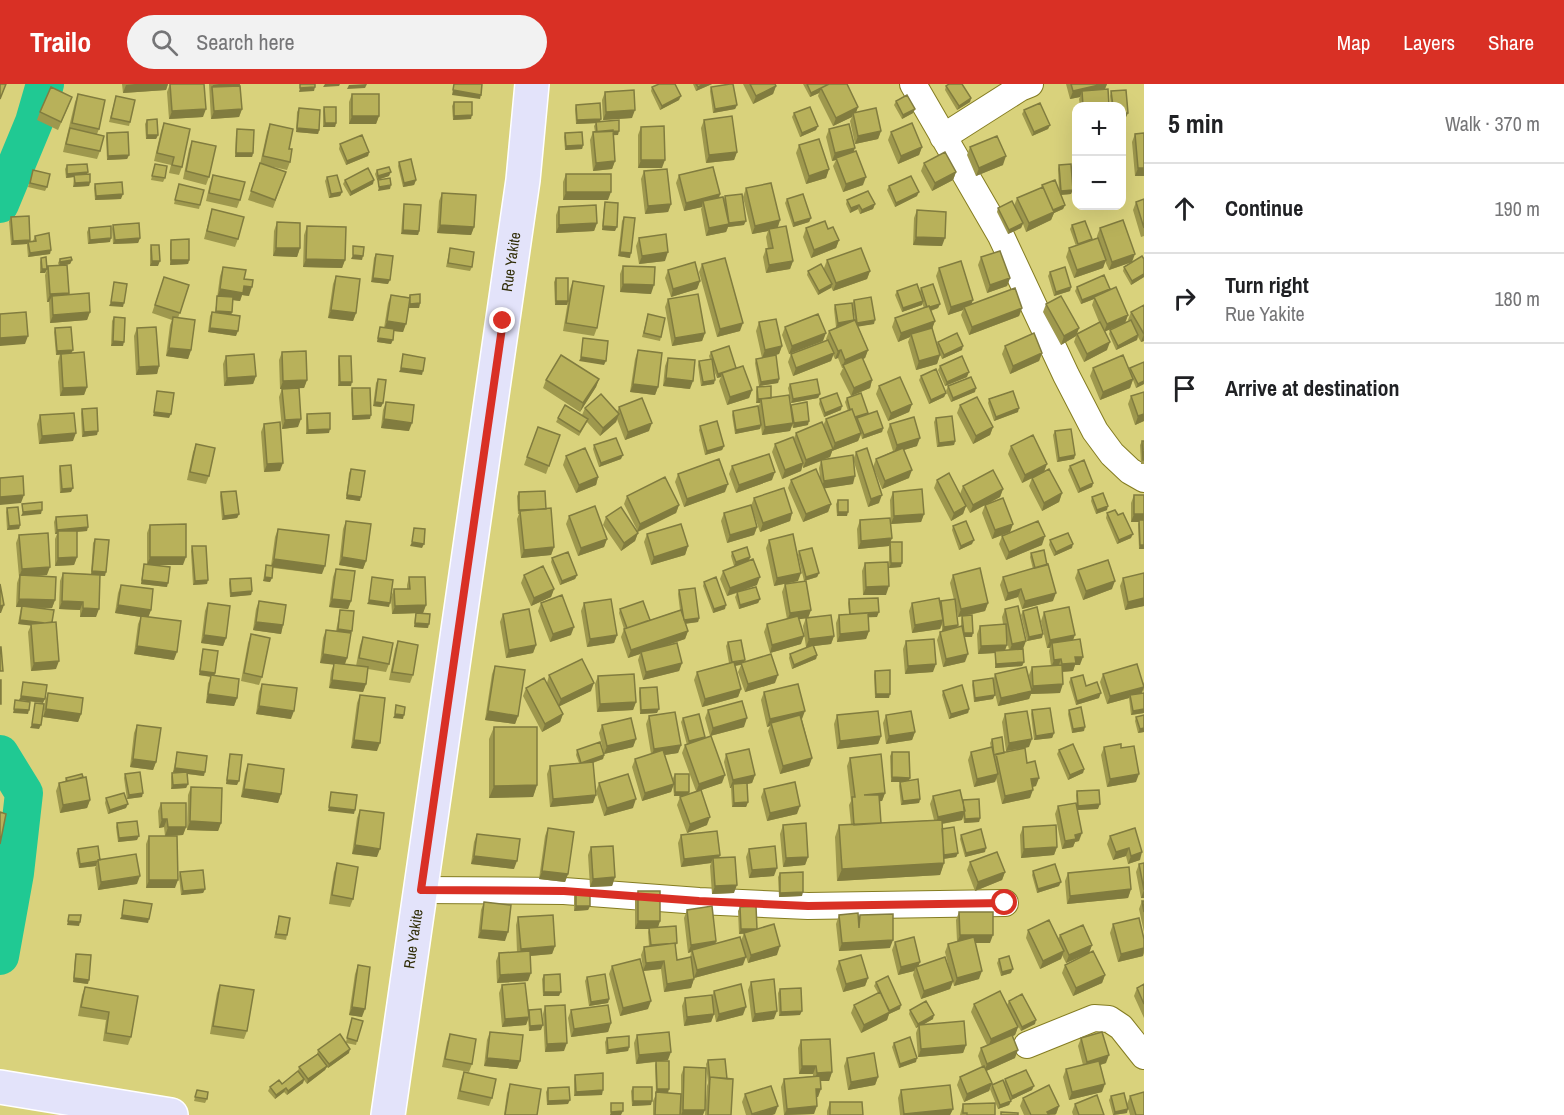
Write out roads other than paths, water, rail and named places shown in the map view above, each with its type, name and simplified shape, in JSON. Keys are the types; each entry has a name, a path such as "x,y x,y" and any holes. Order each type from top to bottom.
{"main road":[{"name":"Rue Yakite","path":"388,1115 538,88"},
{"path":"3,1088 120,1111 171,1115"}],"street":[{"path":"913,84 1001,236 1095,432 1112,454 1130,471 1144,479"},
{"path":"943,137 1030,84"},
{"path":"421,890 564,891 808,906 1005,903"},
{"path":"1027,1046 1094,1018 1109,1019 1121,1027 1144,1056"}],"waterway":[{"path":"0,204 34,122 45,84"},
{"path":"0,754 24,793 15,873 0,956"}]}
